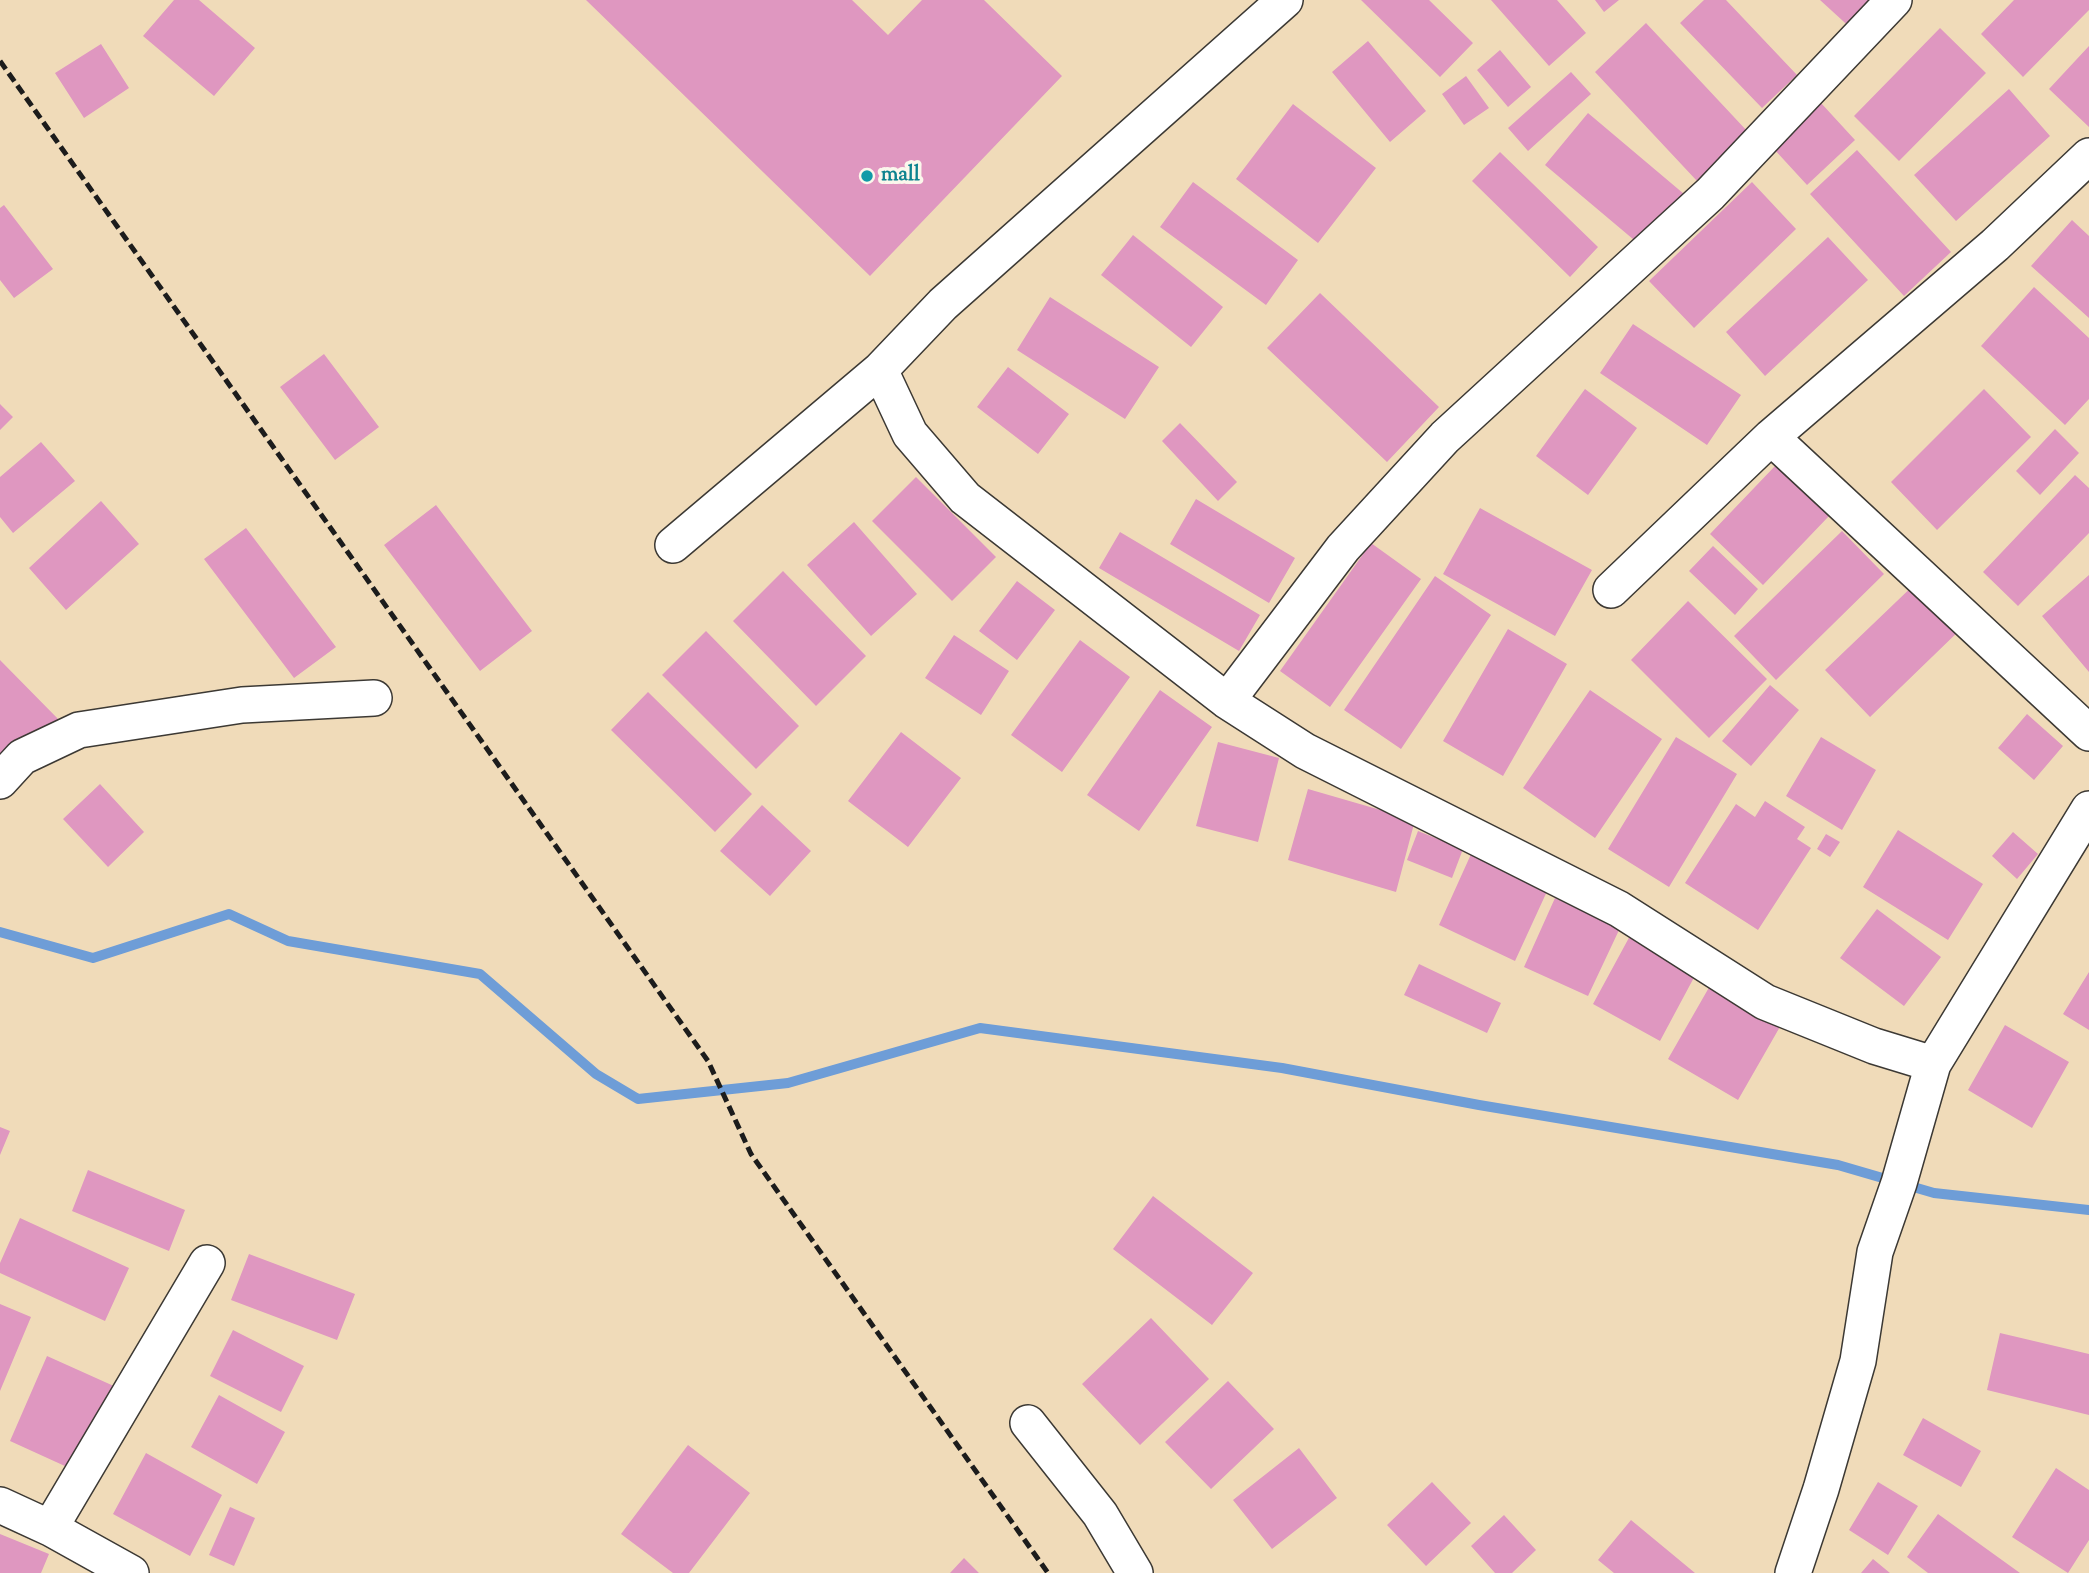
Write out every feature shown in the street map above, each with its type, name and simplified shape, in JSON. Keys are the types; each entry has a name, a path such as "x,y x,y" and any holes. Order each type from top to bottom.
{"street":[{"path":"673,544 880,370 943,304 1285,0"},
{"path":"1227,701 1343,548 1445,437 1710,194 1894,0"},
{"path":"1611,590 1771,437 1995,245 2089,156"},
{"path":"880,370 910,434 965,498 1227,701 1305,751 1619,909 1765,1002 1874,1046 1933,1064"},
{"path":"1771,437 2089,733"},
{"path":"0,781 22,757 79,730 242,705 374,698"},
{"path":"1793,1573 1821,1489 1858,1361 1875,1252 1899,1183 1933,1064 2089,809"},
{"path":"50,1528 207,1264"},
{"path":"1028,1423 1100,1514 1135,1573"},
{"path":"0,1505 50,1528 131,1573"}],"building":[{"path":"174,0 199,0 255,48 214,96 143,36"},
{"name":"mall","path":"586,0 852,0 888,35 922,0 984,0 1062,76 870,276"},
{"path":"1361,0 1429,0 1473,43 1440,77"},
{"path":"1491,0 1557,0 1586,33 1549,66"},
{"path":"1595,0 1619,0 1604,12"},
{"path":"1704,0 1726,0 1797,75 1762,108 1680,23"},
{"path":"1820,0 1884,0 1855,32"},
{"path":"2014,0 2089,0 2089,10 2023,77 1981,34"},
{"path":"1646,23 1748,132 1697,181 1595,72"},
{"path":"1940,28 1986,73 1899,161 1854,116"},
{"path":"1368,41 1426,111 1390,142 1332,72"},
{"path":"101,44 129,88 84,118 55,73"},
{"path":"2089,46 2089,127 2049,89"},
{"path":"1500,50 1531,87 1508,107 1477,70"},
{"path":"1571,72 1591,94 1528,151 1508,128"},
{"path":"1466,76 1489,108 1464,125 1442,94"},
{"path":"2009,89 2050,136 1956,221 1914,175"},
{"path":"1821,103 1855,140 1807,185 1773,148"},
{"path":"1293,104 1376,168 1318,243 1236,179"},
{"path":"1588,113 1684,194 1640,245 1545,165"},
{"path":"1857,150 1951,252 1904,296 1810,194"},
{"path":"1500,152 1598,247 1570,277 1472,181"},
{"path":"1193,182 1298,260 1266,305 1160,227"},
{"path":"1752,182 1796,229 1694,328 1649,281"},
{"path":"4,205 53,269 14,298 0,280 0,208"},
{"path":"2072,220 2089,236 2089,318 2031,266"},
{"path":"1133,235 1223,307 1191,347 1101,275"},
{"path":"1828,237 1868,280 1765,376 1726,332"},
{"path":"2034,287 2089,338 2089,399 2065,425 1981,346"},
{"path":"1320,293 1439,407 1387,462 1267,348"},
{"path":"1050,297 1159,367 1125,419 1017,350"},
{"path":"1633,324 1741,395 1707,445 1600,373"},
{"path":"324,354 379,427 335,460 280,387"},
{"path":"1008,367 1069,414 1038,454 977,407"},
{"path":"1585,389 1637,428 1588,495 1536,456"},
{"path":"1984,389 2031,437 1937,530 1891,482"},
{"path":"0,404 13,417 0,430"},
{"path":"1180,423 1237,482 1218,501 1162,441"},
{"path":"2055,429 2079,453 2040,495 2016,471"},
{"path":"41,442 75,481 13,533 0,517 0,477"},
{"path":"1776,465 1829,516 1763,585 1710,534"},
{"path":"2075,475 2089,488 2089,533 2018,606 1983,572"},
{"path":"916,477 996,557 952,601 872,521"},
{"path":"1196,499 1295,558 1269,603 1170,544"},
{"path":"101,501 139,544 66,610 29,568"},
{"path":"436,505 532,631 480,671 384,545"},
{"path":"1480,508 1592,570 1555,636 1443,574"},
{"path":"854,522 917,594 871,636 807,565"},
{"path":"246,528 336,647 294,678 204,559"},
{"path":"1842,531 1884,574 1776,680 1734,636"},
{"path":"1120,532 1260,615 1239,651 1099,568"},
{"path":"1371,543 1421,579 1330,707 1280,671"},
{"path":"1713,546 1758,589 1735,615 1689,571"},
{"path":"783,571 866,656 816,706 733,621"},
{"path":"2089,575 2089,672 2042,616"},
{"path":"1435,576 1491,615 1401,749 1344,710"},
{"path":"1920,579 1964,626 1870,717 1825,670"},
{"path":"1017,581 1055,610 1017,660 979,631"},
{"path":"1688,601 1767,679 1709,738 1631,660"},
{"path":"1508,629 1567,664 1503,776 1443,741"},
{"path":"706,631 799,726 756,769 662,675"},
{"path":"954,635 1009,671 981,715 925,678"},
{"path":"1080,640 1130,677 1062,772 1011,735"},
{"path":"0,660 62,723 15,769 0,753"},
{"path":"1770,685 1799,710 1751,766 1722,741"},
{"path":"1160,690 1212,727 1139,831 1087,795"},
{"path":"1590,690 1662,739 1595,838 1523,788"},
{"path":"648,692 752,794 715,832 611,730"},
{"path":"2027,714 2063,746 2034,780 1998,748"},
{"path":"901,732 961,778 908,847 848,801"},
{"path":"1676,737 1737,774 1669,887 1608,849"},
{"path":"1821,737 1876,770 1842,830 1786,796"},
{"path":"1218,742 1279,758 1258,842 1196,826"},
{"path":"100,784 144,832 108,867 63,819"},
{"path":"1308,789 1415,820 1396,892 1288,860"},
{"path":"1765,801 1805,827 1797,839 1811,848 1758,930 1685,883 1736,804 1755,817"},
{"path":"762,805 811,851 770,896 720,851"},
{"path":"1898,830 1983,884 1948,940 1863,887"},
{"path":"1418,831 1463,849 1452,878 1407,860"},
{"path":"2013,832 2038,854 2017,879 1992,856"},
{"path":"1826,834 1840,842 1830,857 1817,849"},
{"path":"1472,852 1549,887 1515,961 1439,925"},
{"path":"1555,898 1620,928 1588,996 1524,967"},
{"path":"1877,909 1941,957 1904,1006 1840,958"},
{"path":"1631,934 1698,970 1660,1041 1593,1004"},
{"path":"1419,964 1501,1003 1487,1033 1404,995"},
{"path":"2089,972 2089,1030 2063,1014"},
{"path":"1711,984 1781,1025 1738,1100 1668,1059"},
{"path":"2005,1025 2069,1062 2032,1128 1968,1090"},
{"path":"0,1127 10,1131 0,1155"},
{"path":"88,1170 185,1210 169,1251 72,1211"},
{"path":"1153,1196 1253,1273 1212,1325 1113,1249"},
{"path":"20,1218 129,1268 105,1321 0,1273 0,1263"},
{"path":"249,1254 355,1294 337,1340 231,1300"},
{"path":"0,1304 31,1317 0,1391"},
{"path":"1151,1318 1209,1379 1140,1445 1082,1384"},
{"path":"233,1330 304,1366 281,1412 210,1376"},
{"path":"2000,1333 2089,1354 2089,1415 1987,1390"},
{"path":"47,1356 116,1387 78,1472 10,1441"},
{"path":"1228,1381 1274,1429 1211,1489 1165,1442"},
{"path":"219,1395 285,1432 257,1484 191,1447"},
{"path":"1923,1418 1981,1451 1961,1487 1903,1455"},
{"path":"688,1445 750,1493 689,1573 673,1573 621,1534"},
{"path":"1299,1448 1337,1498 1272,1549 1233,1500"},
{"path":"146,1453 222,1495 190,1556 113,1514"},
{"path":"2056,1468 2089,1490 2089,1540 2068,1573 2012,1537"},
{"path":"1432,1482 1471,1523 1426,1566 1387,1525"},
{"path":"1878,1482 1918,1506 1888,1555 1849,1530"},
{"path":"230,1507 255,1518 234,1566 209,1555"},
{"path":"1938,1514 2020,1573 1928,1573 1907,1557"},
{"path":"1504,1515 1536,1550 1512,1573 1495,1573 1471,1546"},
{"path":"1631,1520 1695,1573 1614,1573 1598,1560"},
{"path":"0,1534 49,1554 41,1573 0,1573"},
{"path":"964,1558 979,1573 950,1573"},
{"path":"1873,1559 1890,1573 1861,1573"}],"waterway":[{"path":"0,932 93,958 229,914 288,941 480,974 596,1074 638,1099 788,1083 980,1028 1282,1068 1479,1105 1838,1165 1934,1193 2089,1210"}],"railway":[{"path":"0,61 708,1061 751,1154 1048,1573"}],"place":[{"name":"mall","path":"867,176"}]}
